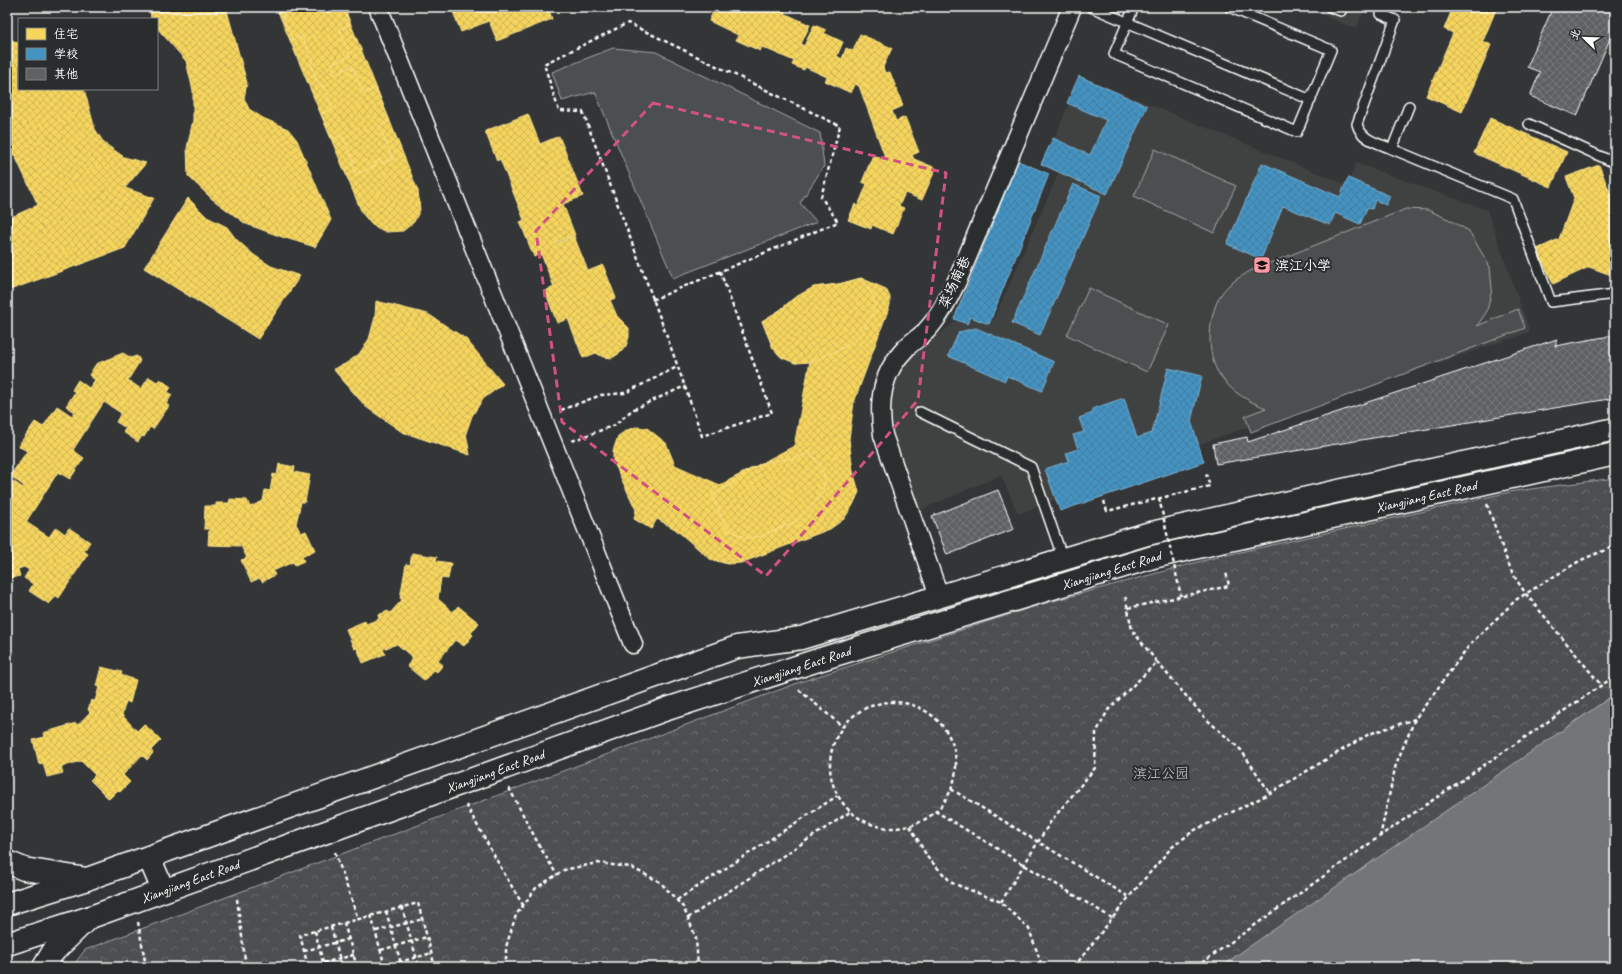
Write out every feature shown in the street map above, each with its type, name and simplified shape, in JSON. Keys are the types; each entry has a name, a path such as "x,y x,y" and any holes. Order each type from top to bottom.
{"main road":[{"name":"Xiangjiang East Road","path":"7,904 87,879 737,647 801,638 1147,534 1615,429"},
{"name":"Xiangjiang East Road","path":"7,944 88,918 667,709 778,673 1153,557 1615,454"},
{"path":"149,857 163,890"},
{"path":"7,862 24,870 87,879"},
{"path":"44,967 53,952 88,918"}],"street":[{"path":"378,7 633,644"},
{"name":"菜场南巷","path":"939,596 883,435 880,414 882,390 891,368 906,348 925,331 942,310 957,281 1072,7"}],"lane":[{"path":"1091,7 1311,100"},
{"path":"1134,7 1114,54 1297,132 1331,50 1229,7"},
{"path":"1330,7 1341,11 1343,7"},
{"path":"1381,14 1395,20 1357,124 1359,132 1364,137 1513,199 1551,302 1615,294"},
{"path":"1392,149 1409,106"},
{"path":"1529,124 1615,163"},
{"path":"920,412 1031,467 1063,559"}],"path":[{"path":"652,300 720,271 838,222 821,198 840,126 628,23 544,64 559,111 583,112 652,300 685,386 702,436 772,413 720,271"},
{"path":"542,417 601,394 625,393 677,367"},
{"path":"554,447 615,425 632,410 685,386"},
{"path":"1104,501 1108,510 1210,486 1206,474"},
{"path":"1481,484 1506,558 1526,594 1601,686"},
{"path":"1159,498 1181,596"},
{"path":"1380,837 1396,764 1415,720 1470,643 1517,599 1581,560 1615,546"},
{"path":"1128,608 1229,586 1226,572"},
{"path":"1125,595 1132,630 1205,718 1242,750 1270,793"},
{"path":"1001,902 1051,821 1095,768 1096,733 1108,710 1157,662"},
{"path":"778,673 842,727"},
{"path":"1196,967 1380,837 1615,676"},
{"path":"889,701 909,703 928,711 943,725 953,744 956,764 951,790 943,803 935,811 928,817 910,826 889,829 868,824 850,812 837,796 830,775 830,754 837,733 851,716 868,706 889,701"},
{"path":"1074,967 1128,897 1171,848 1193,831 1270,793 1369,734 1415,720"},
{"path":"499,770 540,847 558,875"},
{"path":"455,786 523,905"},
{"path":"951,790 1128,897"},
{"path":"677,900 837,796"},
{"path":"935,811 1112,918"},
{"path":"688,918 850,812"},
{"path":"910,826 928,858 952,883 1001,902 1029,929 1041,967"},
{"path":"328,831 358,919"},
{"path":"506,967 506,947 516,915 536,888 564,870 597,863 630,867 660,882 683,907 688,918 696,938 698,967"},
{"path":"237,899 246,967"},
{"path":"132,902 141,933 145,961 144,967"},
{"path":"354,955 308,967 300,935 418,903 435,967"},
{"path":"402,907 419,967"},
{"path":"386,911 402,967"},
{"path":"371,915 385,966 432,954"},
{"path":"376,931 422,919"},
{"path":"344,923 357,967"},
{"path":"331,927 342,967"},
{"path":"315,931 324,967"},
{"path":"381,950 427,937"},
{"path":"304,951 349,939"}],"highlighted area":[{"path":"653,103 946,173 918,400 766,576 562,422 536,231"}],"shaded area":[{"path":"1303,7 1365,7 1356,29"},
{"name":"滨江小学","path":"1080,76 1347,185 1356,163 1487,210 1530,332 1219,437 1018,514 1001,475 918,511 888,417 892,385 910,357 957,320 993,321 1059,172 1044,164"},
{"path":"1615,694 1615,967 1222,967 1227,962"}],"green space":[{"path":"613,48 656,52 820,133 824,166 800,203 817,222 673,278 595,92 562,101 552,72"},
{"path":"1155,149 1236,186 1214,233 1134,196"},
{"path":"1406,209 1428,210 1469,231 1490,267 1492,289 1487,311 1477,326 1518,309 1525,328 1251,432 1245,416 1266,408 1235,392 1220,375 1215,367 1212,357 1210,346 1211,322 1217,301 1222,293 1231,283 1250,271"},
{"path":"1089,288 1169,325 1147,372 1067,335"},
{"name":"滨江公园","path":"1615,478 1615,694 1222,967 72,967 85,950 803,681 1042,604 1209,559 1515,491"}],"building: 住宅":[{"path":"150,7 226,7 247,83 244,98 249,109 263,118 288,129 297,140 331,220 315,247 246,224 212,199 188,176 187,148 193,120 193,91 186,61 158,29 158,18 151,18"},
{"path":"276,7 344,7 418,191 420,210 414,222 403,231 386,232 372,225 362,213"},
{"path":"291,7 343,7 350,24 339,29 350,56 331,64 335,74 352,66 363,93 376,88 390,121 379,126 393,159 382,163 381,160 374,162 375,166 356,174 352,164 354,162 342,135 332,139 321,114 333,109 323,85 320,87 310,64 313,63 302,36 293,40 282,15 293,10"},
{"path":"451,7 548,7 552,19 497,41 489,21 461,32"},
{"path":"715,7 787,7 784,13 810,25 801,44 804,46 814,25 826,30 824,33 843,42 837,56 842,59 846,48 853,51 860,34 892,48 883,67 885,73 890,72 903,106 892,111 896,121 905,117 919,152 912,155 914,159 936,168 922,200 905,193 899,206 904,208 893,234 872,225 871,229 848,220 855,204 858,206 867,184 862,182 873,155 884,160 885,157 859,86 855,84 851,93 825,81 827,77 805,67 804,70 792,65 794,61 762,47 760,51 736,40 738,35 709,21"},
{"path":"1453,7 1497,7 1483,41 1491,45 1462,112 1426,96 1453,33 1444,29"},
{"path":"7,38 18,43 18,90 84,90 95,129 104,143 124,157 146,163 125,188 154,198 125,248 7,291 7,219 38,205 15,156 7,150"},
{"path":"528,114 540,144 559,136 583,196 563,204 575,235 555,243 556,244 574,236 588,271 603,265 616,298 610,300 617,316 629,328 629,337 626,346 620,353 612,358 603,357 596,353 583,358 568,319 557,323 545,291 554,287 541,254 534,257 520,222 524,220 500,159 497,161 485,131"},
{"path":"1490,118 1567,152 1551,187 1474,153"},
{"path":"1599,165 1615,205 1614,276 1589,267 1553,284 1537,249 1559,239 1574,198 1566,177"},
{"path":"188,198 207,217 227,227 236,239 254,255 271,266 300,276 258,339 144,268"},
{"path":"861,278 886,289 890,297 890,305 854,402 849,439 853,471 859,492 844,519 830,529 741,563 727,564 710,559 675,529 657,519 651,529 634,519 636,510 613,461 613,451 618,436 627,430 636,427 647,428 666,443 675,465 720,485 794,446 810,361 795,363 781,357 773,348 762,321 780,310 794,298 814,287 839,284"},
{"path":"861,278 872,295 875,303 872,315 862,332 845,347 811,362 795,363 781,357 773,348 762,321 780,310 794,298 814,287 839,284"},
{"path":"376,301 428,314 466,339 503,384 483,399 472,416 466,433 470,455 402,432 366,407 333,369 345,364 359,354 369,339 375,317"},
{"path":"123,353 131,358 136,356 140,361 128,380 141,389 149,377 157,382 160,379 171,387 168,392 172,395 166,404 169,406 153,429 150,427 144,437 142,436 138,442 123,432 126,428 116,422 121,413 104,402 73,450 84,458 70,479 58,472 26,522 49,537 56,527 65,534 69,528 90,542 84,551 88,554 59,598 55,595 49,604 29,591 33,584 24,578 29,570 24,567 18,569 20,576 7,579 7,490 13,481 23,488 24,486 10,476 27,451 18,446 35,422 43,427 57,406 72,416 75,412 66,406 75,392 72,390 78,380 89,388 95,380 89,375 96,364"},
{"path":"811,453 822,469 825,478 823,490 813,506 796,521 762,536 746,538 731,531 724,523 712,495 731,485 744,473 765,462 789,459"},
{"path":"279,464 295,467 294,472 310,475 305,502 301,502 296,524 301,533 306,531 315,550 302,557 304,561 295,565 293,562 273,571 275,575 262,582 260,578 251,582 241,560 247,558 241,546 208,545 209,529 204,529 205,506 216,506 216,503 229,503 230,499 247,500 250,507 263,501 265,490 270,491 273,474 277,475"},
{"path":"412,553 437,557 436,561 451,563 448,579 441,578 438,599 453,612 458,606 479,623 471,633 473,635 464,646 455,640 438,661 443,665 437,672 434,670 425,681 407,666 413,658 397,644 383,649 385,654 363,663 357,648 354,649 346,629 365,621 366,624 379,619 378,615 388,611 390,613 402,600 400,598 406,564 410,565"},
{"path":"101,667 122,672 121,675 136,680 130,703 126,701 122,715 137,731 144,724 161,740 151,750 153,753 147,760 142,755 123,775 130,782 120,792 118,790 109,799 90,780 95,775 81,761 61,767 63,773 47,777 43,763 39,764 33,740 44,737 43,733 76,723 78,725 90,712 88,710 91,700 95,701 99,687 96,686"}],"building: 学校":[{"path":"1079,76 1147,106 1107,194 1041,164 1053,138 1090,155 1106,120 1067,103"},
{"path":"1018,161 1049,174 989,324 970,317 967,324 954,319"},
{"path":"1262,163 1340,197 1348,178 1390,196 1386,205 1375,200 1372,209 1367,208 1360,224 1335,213 1330,225 1283,206 1261,259 1227,244"},
{"path":"1073,184 1101,196 1040,335 1012,323"},
{"path":"976,328 1054,362 1042,391 1007,376 1005,381 948,356 959,332"},
{"path":"1168,368 1202,376 1191,421 1204,462 1060,511 1045,469 1069,461 1066,453 1078,449 1073,435 1084,432 1079,418 1093,413 1092,409 1124,398 1137,438 1152,433"}],"building: 其他":[{"path":"1553,7 1615,7 1615,27 1577,116 1530,96 1540,72 1527,67"},
{"path":"1615,335 1615,398 1216,464 1213,444 1247,437 1248,442 1557,339 1555,346"},
{"path":"998,490 1014,529 947,555 932,516"}],"place":[{"name":"滨江小学","path":"1262,265"}]}
